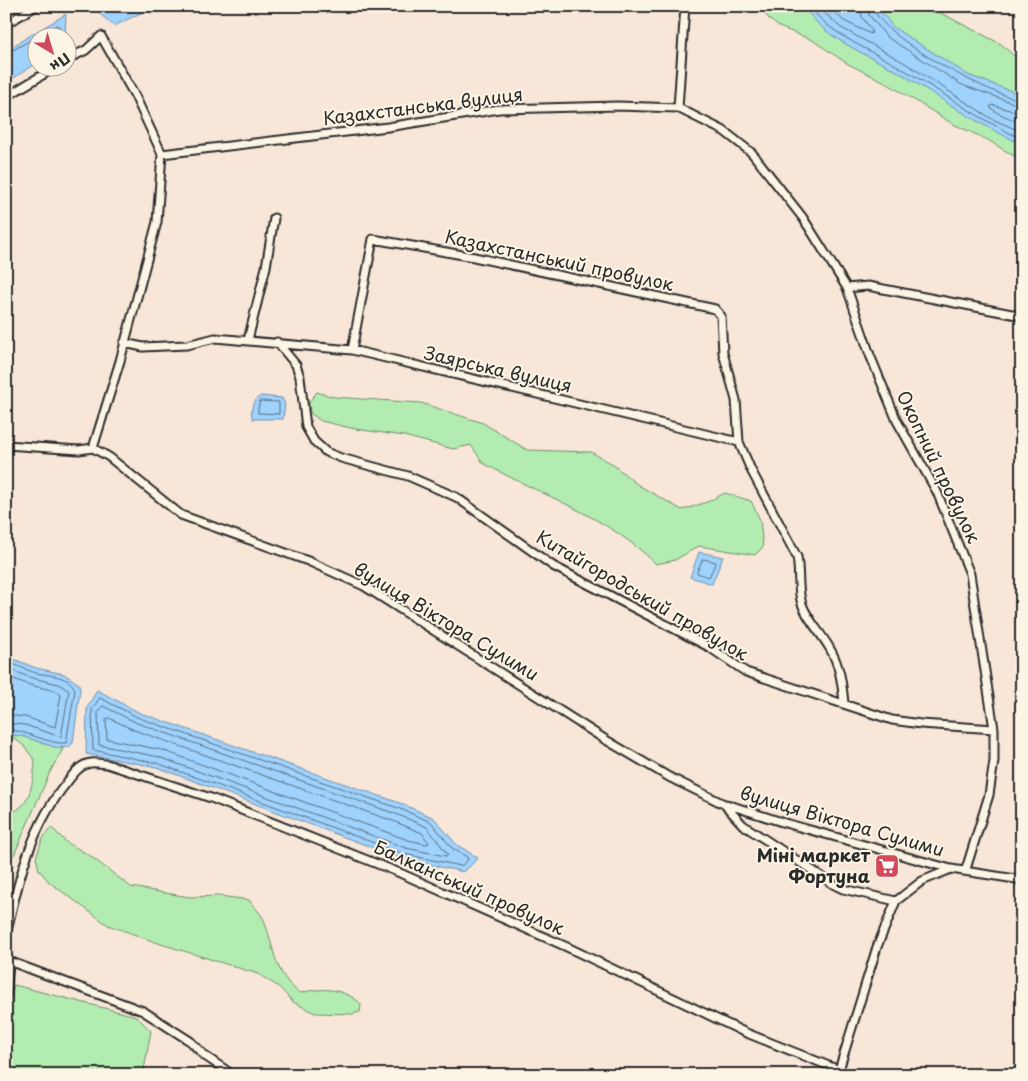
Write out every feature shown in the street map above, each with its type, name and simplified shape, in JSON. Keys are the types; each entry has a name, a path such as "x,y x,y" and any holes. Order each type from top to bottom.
{"street":[{"path":"6,24 36,6"},
{"path":"678,108 686,6"},
{"path":"6,445 79,450 93,448 157,222 162,154 135,96 101,36 86,50 78,54"},
{"path":"6,97 37,78"},
{"name":"Казахстанська вулиця","path":"162,154 388,127 499,109 678,108 724,131 752,153 803,218 847,288"},
{"path":"248,340 266,267 274,218"},
{"name":"Казахстанський провулок","path":"352,350 373,238 474,257 715,309 721,316 723,353 736,400 740,442"},
{"path":"847,288 868,286 1022,316"},
{"name":"Окопний провулок","path":"847,288 870,355 897,421 937,492 970,574 994,728 994,761 989,796 966,870"},
{"name":"Заярська вулиця","path":"124,343 144,347 187,345 215,338 352,350 740,442"},
{"name":"Китайгородський провулок","path":"277,342 296,365 306,427 314,441 326,452 430,484 456,496 553,566 709,647 746,672 844,703 865,713 892,720 921,724 994,728"},
{"path":"740,442 751,470 798,557 800,573 798,589 802,606 829,647 838,666 844,703"},
{"name":"вулиця Віктора Сулими","path":"93,448 109,457 181,515 308,561 364,586 606,740 668,777 724,804 951,869 1022,880"},
{"name":"Балканський провулок","path":"6,936 24,860 36,830 62,788 78,768 91,762 107,764 211,798 400,873 566,947 744,1032 839,1073"},
{"name":"вулиця Віктора Сулими","path":"724,804 742,825 843,889 896,900 922,881 951,869"},
{"path":"839,1073 877,946 896,900"},
{"path":"6,998 8,962 65,981 143,1011 190,1042 205,1056 233,1075"}],"green space":[{"path":"760,6 927,6 1001,44 1022,63 1022,161 988,140 953,124 883,81 848,64 812,40 779,27 769,19"},
{"path":"317,392 334,397 421,403 483,423 527,450 591,452 611,463 638,485 682,510 707,502 725,493 751,501 760,520 763,547 755,555 699,546 675,560 656,564 637,547 595,519 483,463 471,445 453,449 404,436 355,429 321,421 310,413 309,402"},
{"path":"9,734 22,736 63,749 50,772 14,855 6,855 6,814 21,807 26,801 32,786 35,761 24,746"},
{"path":"51,827 66,842 89,855 131,887 189,897 220,896 249,900 263,918 279,968 291,985 300,993 316,990 340,992 361,1004 360,1012 353,1014 315,1013 293,1002 279,987 258,974 161,944 108,925 49,882 39,870 36,858 42,840"},
{"path":"14,985 136,1016 151,1031 143,1075 6,1075 7,1013"}],"water":[{"path":"98,6 155,6 114,26 101,15"},
{"path":"804,6 877,6 893,27 968,75 1022,95 1022,144 975,120 900,73 835,37 813,18"},
{"path":"66,14 65,28 43,28"},
{"path":"28,37 28,69 6,83 6,50"},
{"path":"261,396 282,398 285,404 283,419 253,419 251,413 252,406"},
{"path":"699,552 723,557 712,584 690,577"},
{"path":"6,656 36,668 64,674 79,684 80,690 73,743 69,747 57,748 22,736 6,734"},
{"path":"97,690 140,713 400,803 434,818 456,844 478,858 464,872 403,859 156,767 86,754 87,708"}],"place":[{"name":"Міні маркет Фортуна","path":"887,866"}]}
